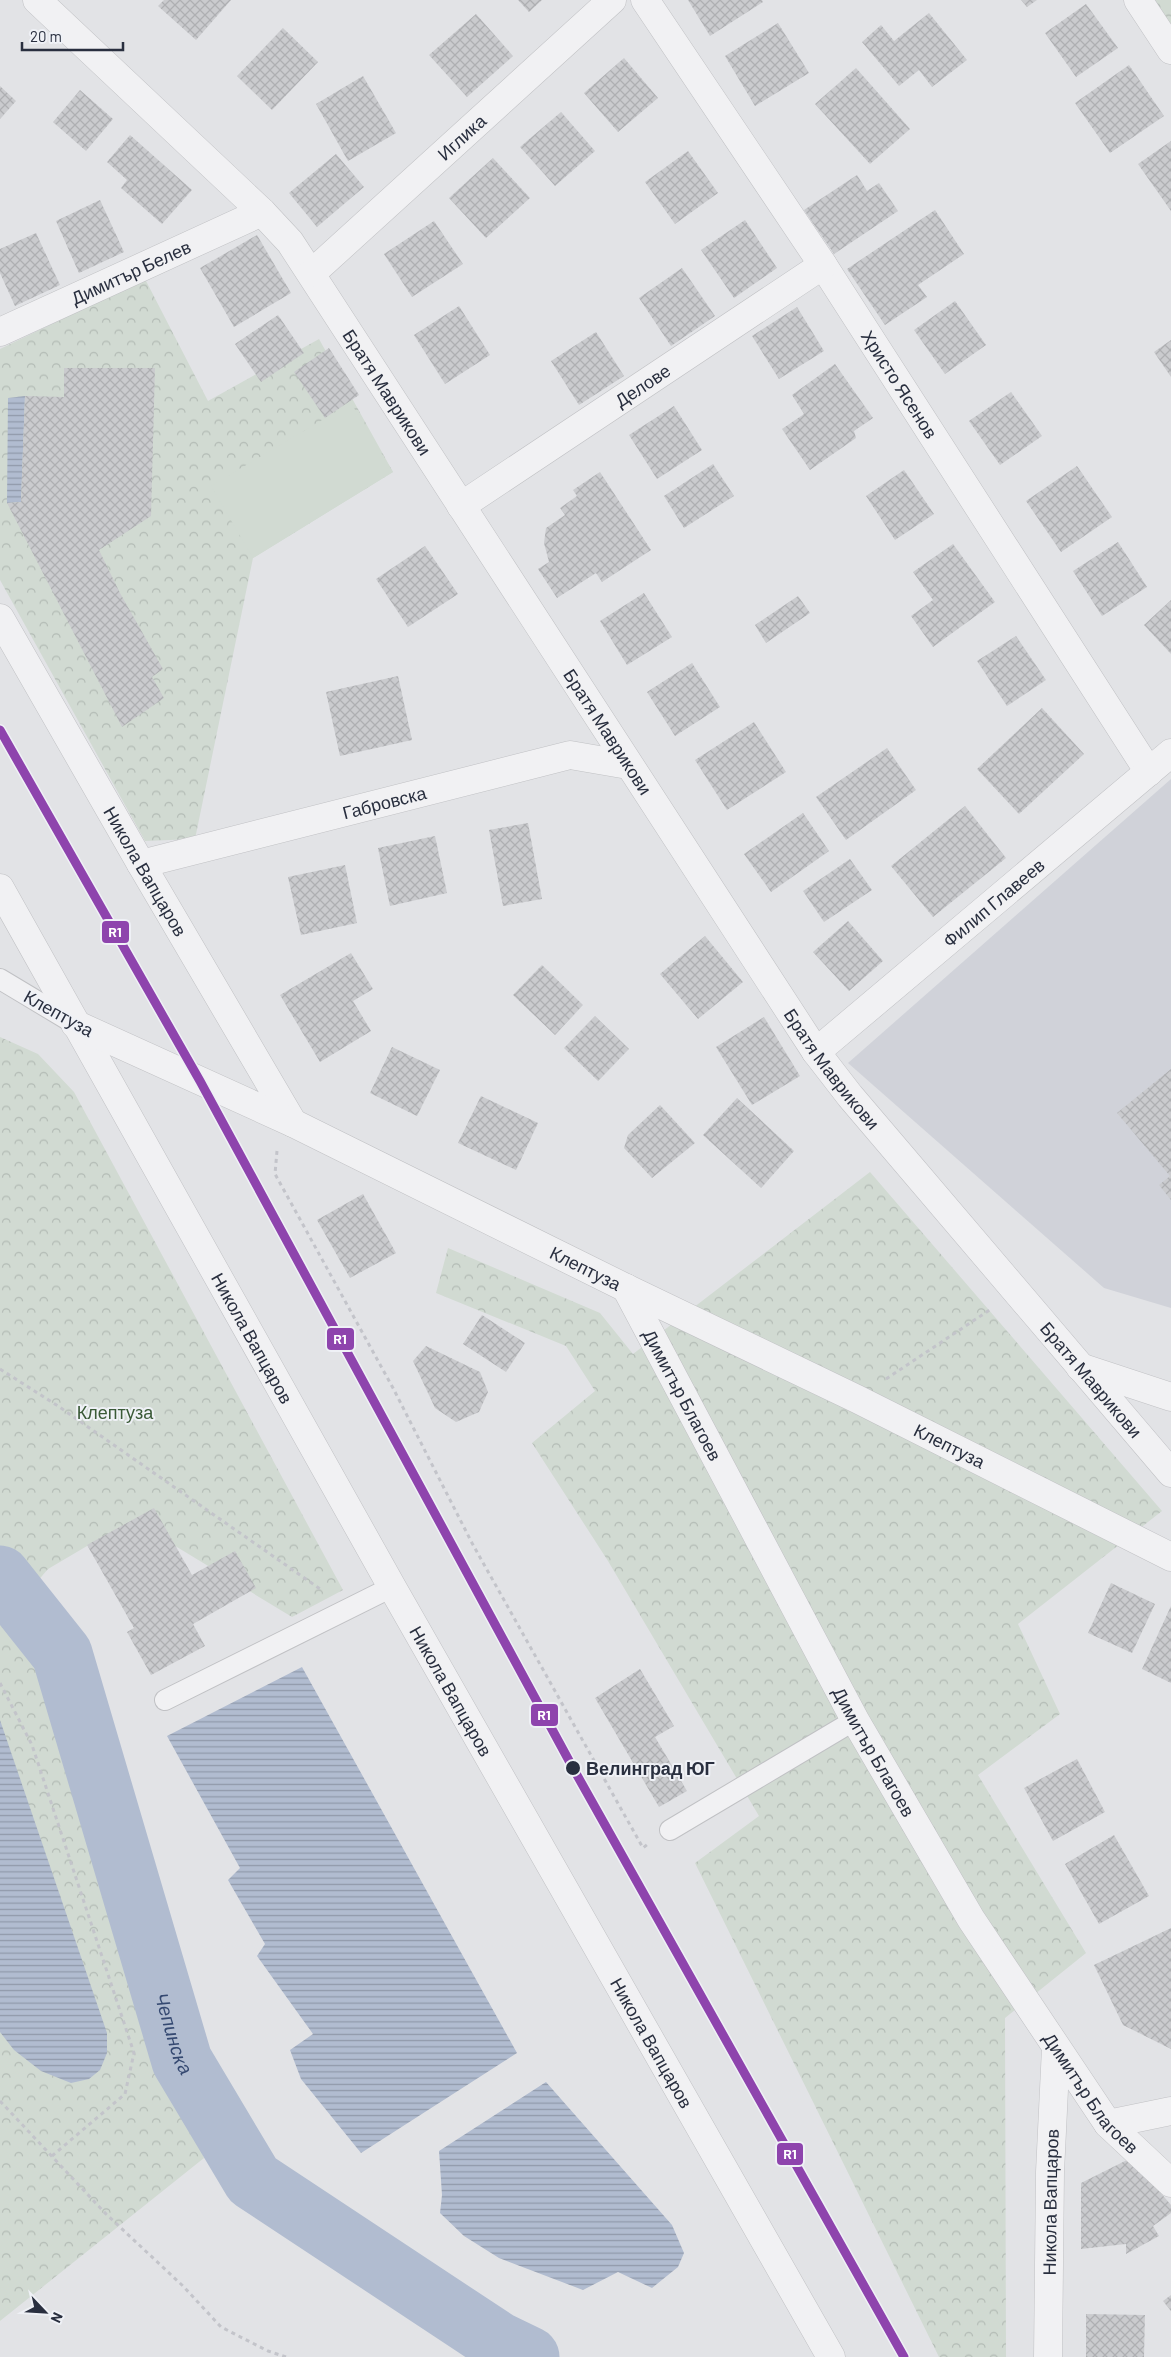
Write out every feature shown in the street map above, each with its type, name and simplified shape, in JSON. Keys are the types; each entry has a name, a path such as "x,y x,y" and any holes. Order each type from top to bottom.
{"street":[{"name":"Братя Маврикови","path":"37,0 262,212 290,242 816,1052 850,1096 1171,1473"},
{"name":"Иглика","path":"312,274 612,0"},
{"name":"Христо Ясенов","path":"645,0 823,265 1149,772"},
{"path":"1138,0 1171,50"},
{"name":"Димитър Белев","path":"0,332 262,212"},
{"name":"Делове","path":"461,506 823,265"},
{"name":"Никола Вапцаров","path":"0,618 141,864 294,1123"},
{"name":"Филип Главеев","path":"816,1052 1171,753"},
{"name":"Габровска","path":"141,864 570,755 628,765"},
{"name":"Никола Вапцаров","path":"0,888 392,1587 831,2357"},
{"name":"Клептуза","path":"75,1024 294,1123 626,1288 856,1399 1171,1557"},
{"name":"Димитър Благоев","path":"626,1288 855,1720 971,1919 1108,2124 1171,2183"},
{"path":"1079,1367 1171,1397"},
{"name":"Никола Вапцаров","path":"1048,2357 1050,2172 1056,2048"},
{"path":"1108,2124 1171,2111"}],"lane":[{"name":"Клептуза","path":"0,979 75,1024"},
{"path":"165,1700 350,1610 392,1587"},
{"path":"670,1830 855,1720"}],"path":[{"path":"294,1123 276,1154 274,1174 393,1388 477,1551 643,1848 670,1830"},
{"path":"856,1399 1016,1292"},
{"path":"0,1369 58,1406 350,1610"},
{"path":"0,1683 32,1745 134,2052 125,2094 52,2156"},
{"path":"0,2101 106,2214 183,2286 221,2327 268,2351 286,2357"}],"shaded area":[{"path":"1171,779 1171,1308 1104,1288 848,1063"}],"green space":[{"path":"1151,0 1171,0 1171,31"},
{"path":"145,279 208,401 319,339 393,472 253,558 195,839 145,841 0,580 0,349"},
{"path":"351,403 393,472 253,558 211,486"},
{"name":"Клептуза","path":"0,1037 38,1054 74,1092 343,1590 292,1617 139,1524 104,1536 48,1569 6,1618 44,1675 79,1808 204,2158 0,2321"},
{"path":"870,1172 1162,1511 1018,1624 1060,1714 978,1775 1086,1953 1005,2018 1006,2357 939,2357 695,1863 759,1816 608,1561 532,1443 595,1391 566,1346 436,1293 448,1248 600,1313 633,1354"}],"water":[{"path":"25,396 21,502 7,503 8,398"},
{"path":"302,1667 517,2053 361,2153 301,2079 290,2050 313,2034 257,1956 265,1944 228,1880 240,1868 167,1736"},
{"path":"0,1720 107,2033 107,2053 100,2070 89,2079 71,2083 41,2071 14,2050 0,2032"},
{"path":"546,2082 672,2225 684,2253 678,2267 652,2288 618,2272 583,2290 499,2258 464,2236 440,2213 442,2195 439,2151"}],"building":[{"path":"164,0 231,0 196,40 158,6"},
{"path":"518,0 542,0 529,12"},
{"path":"688,0 762,0 763,2 710,36"},
{"path":"1021,0 1037,0 1027,7"},
{"path":"1086,4 1118,48 1076,77 1045,33"},
{"path":"929,13 967,60 932,87 919,70 899,86 862,42 881,25 894,41"},
{"path":"476,14 513,56 467,97 429,55"},
{"path":"778,23 809,73 755,106 725,56"},
{"path":"283,28 318,62 272,110 237,76"},
{"path":"624,58 658,98 618,132 584,93"},
{"path":"1129,65 1164,116 1110,153 1075,103"},
{"path":"856,68 910,129 870,164 815,104"},
{"path":"363,76 396,133 348,161 316,104"},
{"path":"0,86 16,101 0,119"},
{"path":"80,90 113,119 86,151 53,122"},
{"path":"561,112 595,151 555,186 520,147"},
{"path":"130,135 192,190 162,224 121,188 127,180 107,162"},
{"path":"1171,141 1171,211 1138,164"},
{"path":"688,151 718,193 675,224 645,182"},
{"path":"336,154 364,187 317,227 289,193"},
{"path":"493,158 530,198 486,238 449,198"},
{"path":"857,175 867,191 879,183 898,211 834,254 804,210"},
{"path":"100,200 124,252 79,273 56,221"},
{"path":"935,210 964,254 918,285 927,297 885,325 847,269"},
{"path":"745,220 777,268 734,298 701,250"},
{"path":"434,221 463,264 412,297 384,254"},
{"path":"36,233 60,285 15,306 0,273 0,249"},
{"path":"257,235 291,293 234,327 200,268"},
{"path":"682,268 715,316 671,346 639,298"},
{"path":"955,301 986,345 945,374 914,330"},
{"path":"459,306 490,355 445,384 414,335"},
{"path":"797,307 824,351 779,379 752,336"},
{"path":"278,315 304,353 261,382 235,344"},
{"path":"596,332 624,376 579,405 551,361"},
{"path":"1171,340 1171,377 1154,352"},
{"path":"329,348 359,395 325,418 294,372"},
{"path":"835,364 873,418 854,431 856,438 810,470 782,429 804,414 792,395"},
{"path":"64,368 155,368 151,516 99,550 120,593 163,669 152,677 164,698 122,727 7,503 21,502 25,396 64,397"},
{"path":"1011,392 1042,436 1000,465 969,421"},
{"path":"674,406 702,450 657,479 629,435"},
{"path":"713,464 734,496 684,528 664,496"},
{"path":"1077,466 1112,517 1061,552 1026,501"},
{"path":"904,470 934,514 895,540 866,496"},
{"path":"600,472 651,550 602,582 596,573 557,598 538,569 549,562 544,543 546,528 565,515 560,508 577,496 573,490"},
{"path":"1118,542 1147,587 1102,616 1073,571"},
{"path":"953,544 995,602 933,647 911,616 933,600 913,572"},
{"path":"425,546 458,594 408,627 376,579"},
{"path":"644,593 672,637 627,665 600,621"},
{"path":"798,596 810,613 766,643 755,625"},
{"path":"1171,600 1171,654 1144,625"},
{"path":"1016,636 1046,680 1007,706 977,661"},
{"path":"692,663 720,707 675,736 647,692"},
{"path":"398,676 412,740 340,756 326,692"},
{"path":"1042,708 1084,754 1019,814 977,769"},
{"path":"754,722 786,772 727,810 695,760"},
{"path":"887,748 916,790 846,840 816,797"},
{"path":"965,806 1006,858 933,917 891,866"},
{"path":"803,813 829,851 771,892 744,854"},
{"path":"528,823 542,899 503,906 489,830"},
{"path":"435,836 447,893 390,906 378,848"},
{"path":"850,859 872,890 824,922 803,891"},
{"path":"345,865 357,923 301,935 288,877"},
{"path":"848,921 883,961 849,991 813,952"},
{"path":"705,936 743,982 698,1019 660,974"},
{"path":"351,953 373,989 353,1001 371,1031 320,1062 280,995"},
{"path":"542,965 583,1005 555,1035 513,995"},
{"path":"595,1016 629,1049 598,1081 564,1048"},
{"path":"764,1017 800,1076 752,1105 716,1047"},
{"path":"392,1047 440,1070 417,1116 370,1093"},
{"path":"1171,1069 1171,1200 1159,1185 1170,1176 1117,1113"},
{"path":"481,1096 538,1123 516,1170 458,1143"},
{"path":"737,1098 794,1151 761,1188 703,1135"},
{"path":"660,1105 695,1143 652,1178 624,1148 628,1135"},
{"path":"363,1194 396,1253 350,1278 317,1220"},
{"path":"482,1315 525,1343 506,1372 463,1344"},
{"path":"426,1346 480,1372 488,1392 479,1412 456,1422 435,1408 413,1361"},
{"path":"154,1508 192,1575 235,1551 256,1588 193,1624 205,1646 151,1675 127,1632 134,1628 87,1545"},
{"path":"1111,1583 1155,1604 1132,1653 1088,1633"},
{"path":"1171,1606 1171,1683 1142,1669"},
{"path":"640,1669 674,1726 655,1737 687,1791 659,1807 595,1698"},
{"path":"1077,1759 1105,1812 1053,1841 1024,1788"},
{"path":"1114,1835 1149,1896 1099,1924 1065,1864"},
{"path":"1171,1928 1171,2049 1123,2025 1094,1965"},
{"path":"1131,2158 1171,2205 1171,2213 1153,2226 1159,2236 1126,2254 1126,2244 1081,2249 1081,2183"},
{"path":"1171,2295 1171,2311 1163,2301"},
{"path":"1086,2314 1145,2315 1144,2357 1086,2357"}],"waterway":[{"name":"Чепинска","path":"0,1576 62,1654 182,2061 253,2180 498,2342 529,2357"}],"transit line":[{"name":"R1","path":"0,730 200,1081 573,1768 904,2357"}],"place":[{"name":"Велинград ЮГ","path":"573,1768"}]}
